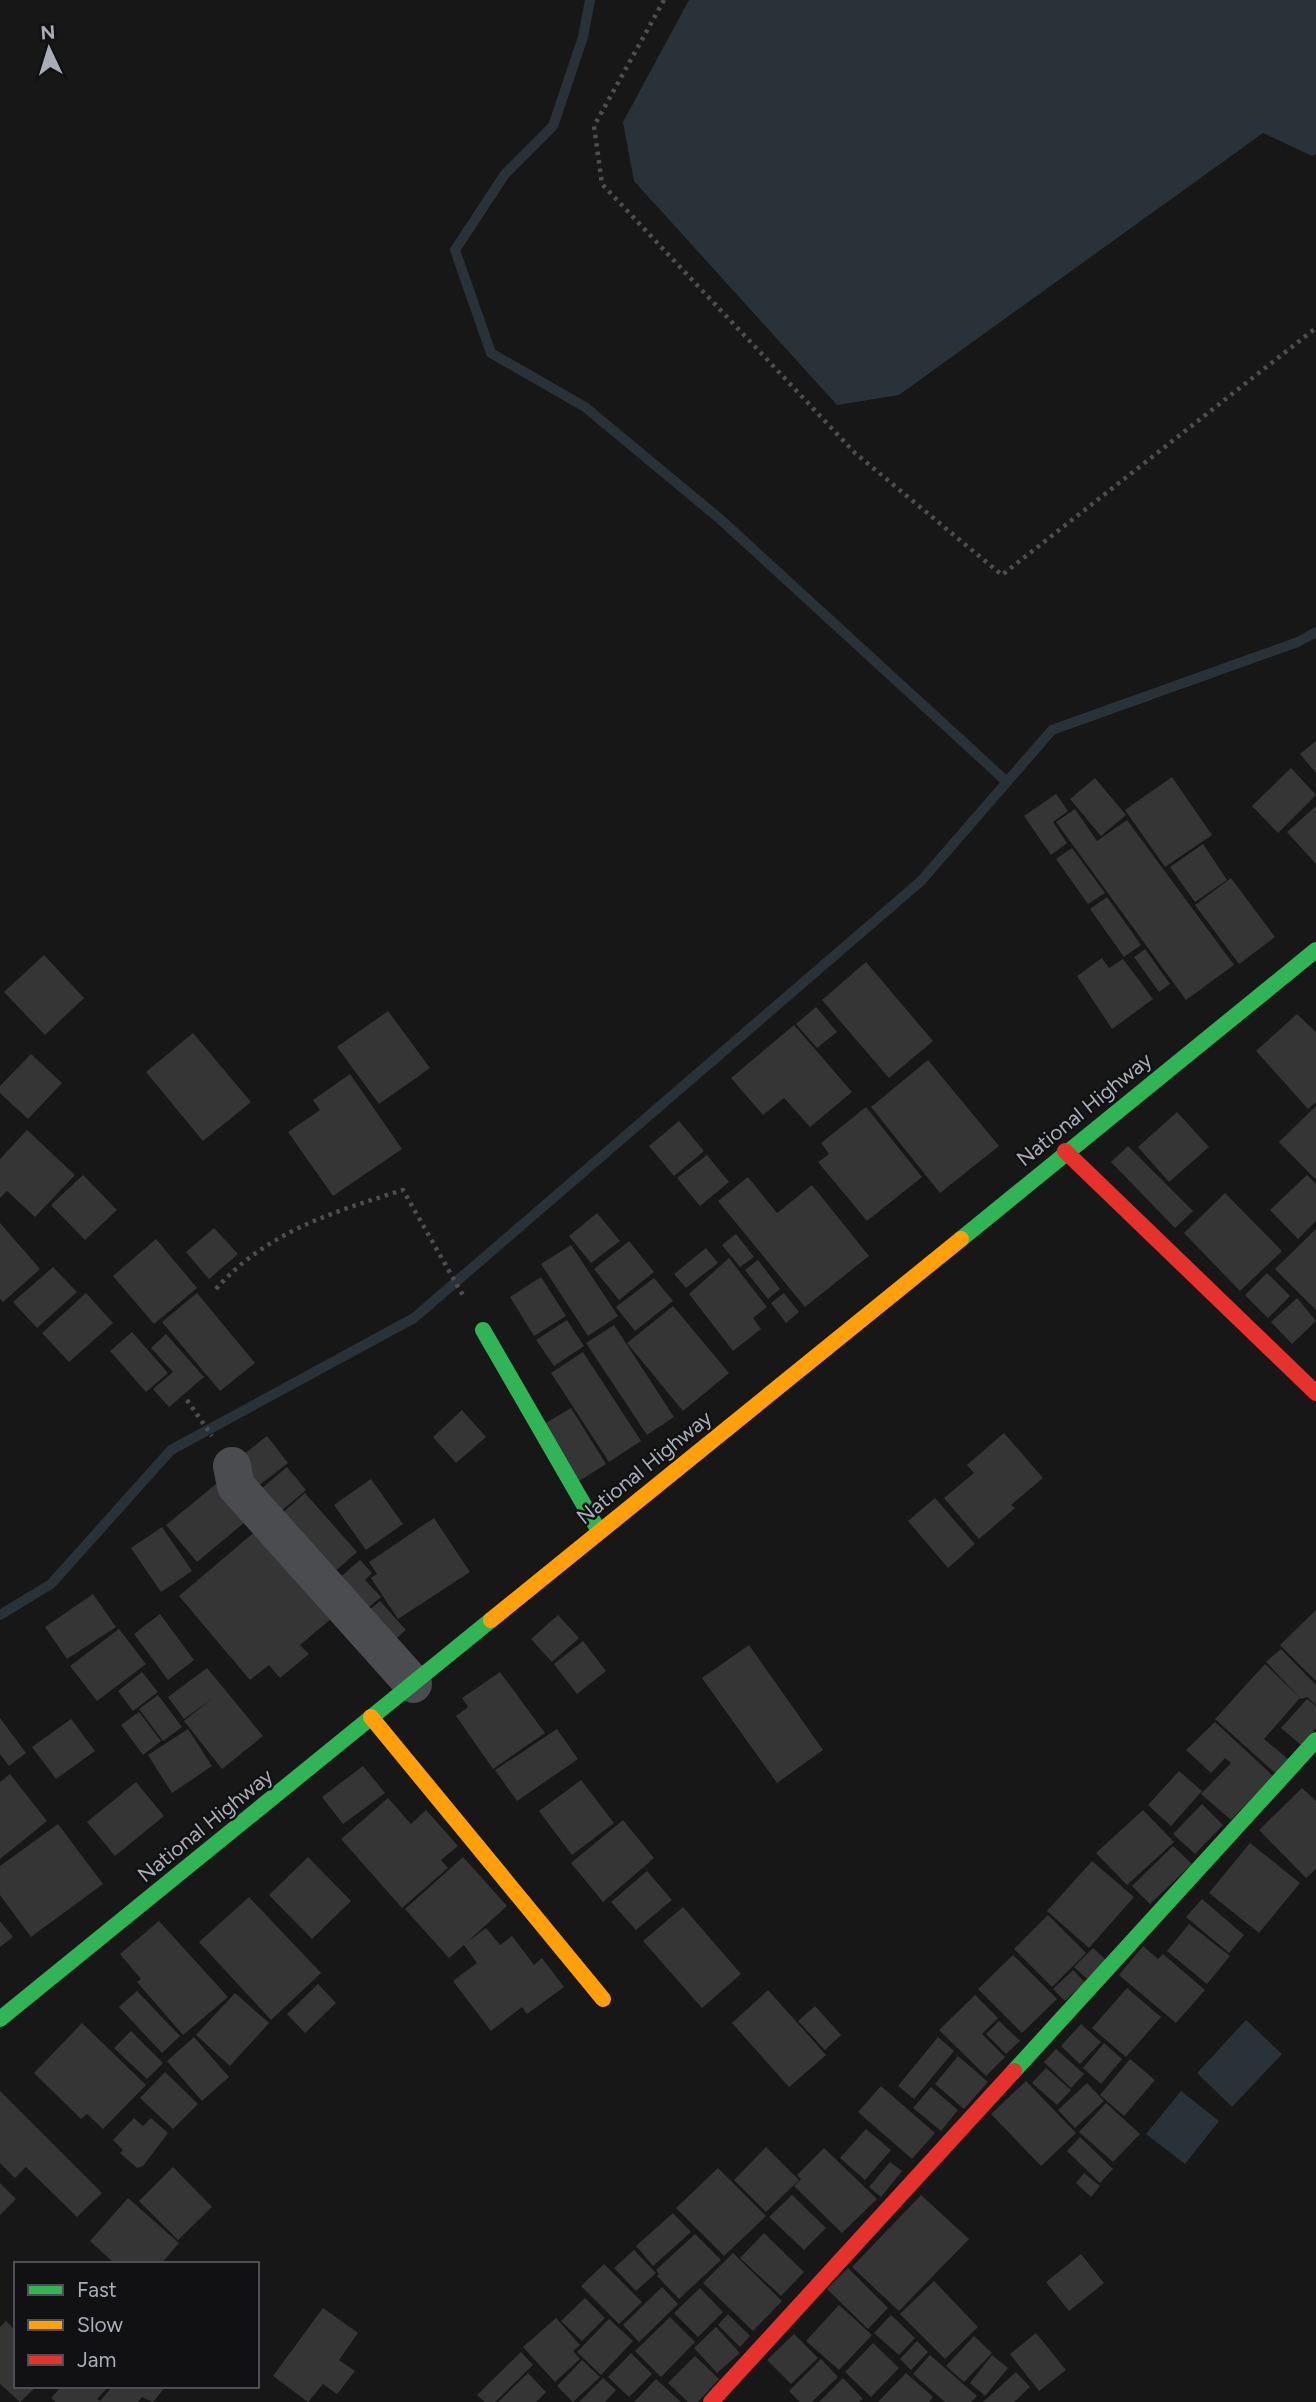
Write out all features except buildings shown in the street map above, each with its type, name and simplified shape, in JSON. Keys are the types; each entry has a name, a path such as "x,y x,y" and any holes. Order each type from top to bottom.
{"street":[{"name":"National Highway","path":"0,2019 1316,950"},
{"path":"1066,1151 1316,1393"},
{"path":"483,1330 599,1531"},
{"path":"232,1466 236,1486 412,1684"},
{"path":"371,1717 603,2000"},
{"path":"711,2402 1316,1740"}],"path":[{"path":"663,0 594,126 602,184 855,453 1002,575 1316,328"},
{"path":"216,1289 238,1264 309,1222 403,1190 483,1330"}],"shaded area":[{"path":"689,0 1316,0 1316,154 1312,156 1263,133 899,395 837,405 634,181 623,122"},
{"path":"1246,2020 1282,2054 1232,2107 1197,2073"},
{"path":"1181,2091 1219,2121 1185,2164 1146,2134"}],"waterway":[{"path":"590,0 583,37 553,126 505,174 455,250 491,353 585,407 720,519 1007,782"},
{"path":"0,1615 51,1584 171,1450 414,1318 921,881 1052,730 1298,642 1316,632"}],"traffic: fast":[{"path":"961,1239 1316,950"},
{"path":"483,1330 599,1531"},
{"path":"0,2019 491,1620"},
{"path":"1014,2071 1316,1740"}],"traffic: slow":[{"path":"491,1620 961,1239"},
{"path":"371,1717 603,1999"}],"traffic: jam":[{"path":"1065,1151 1316,1393"},
{"path":"711,2402 1014,2071"}]}
